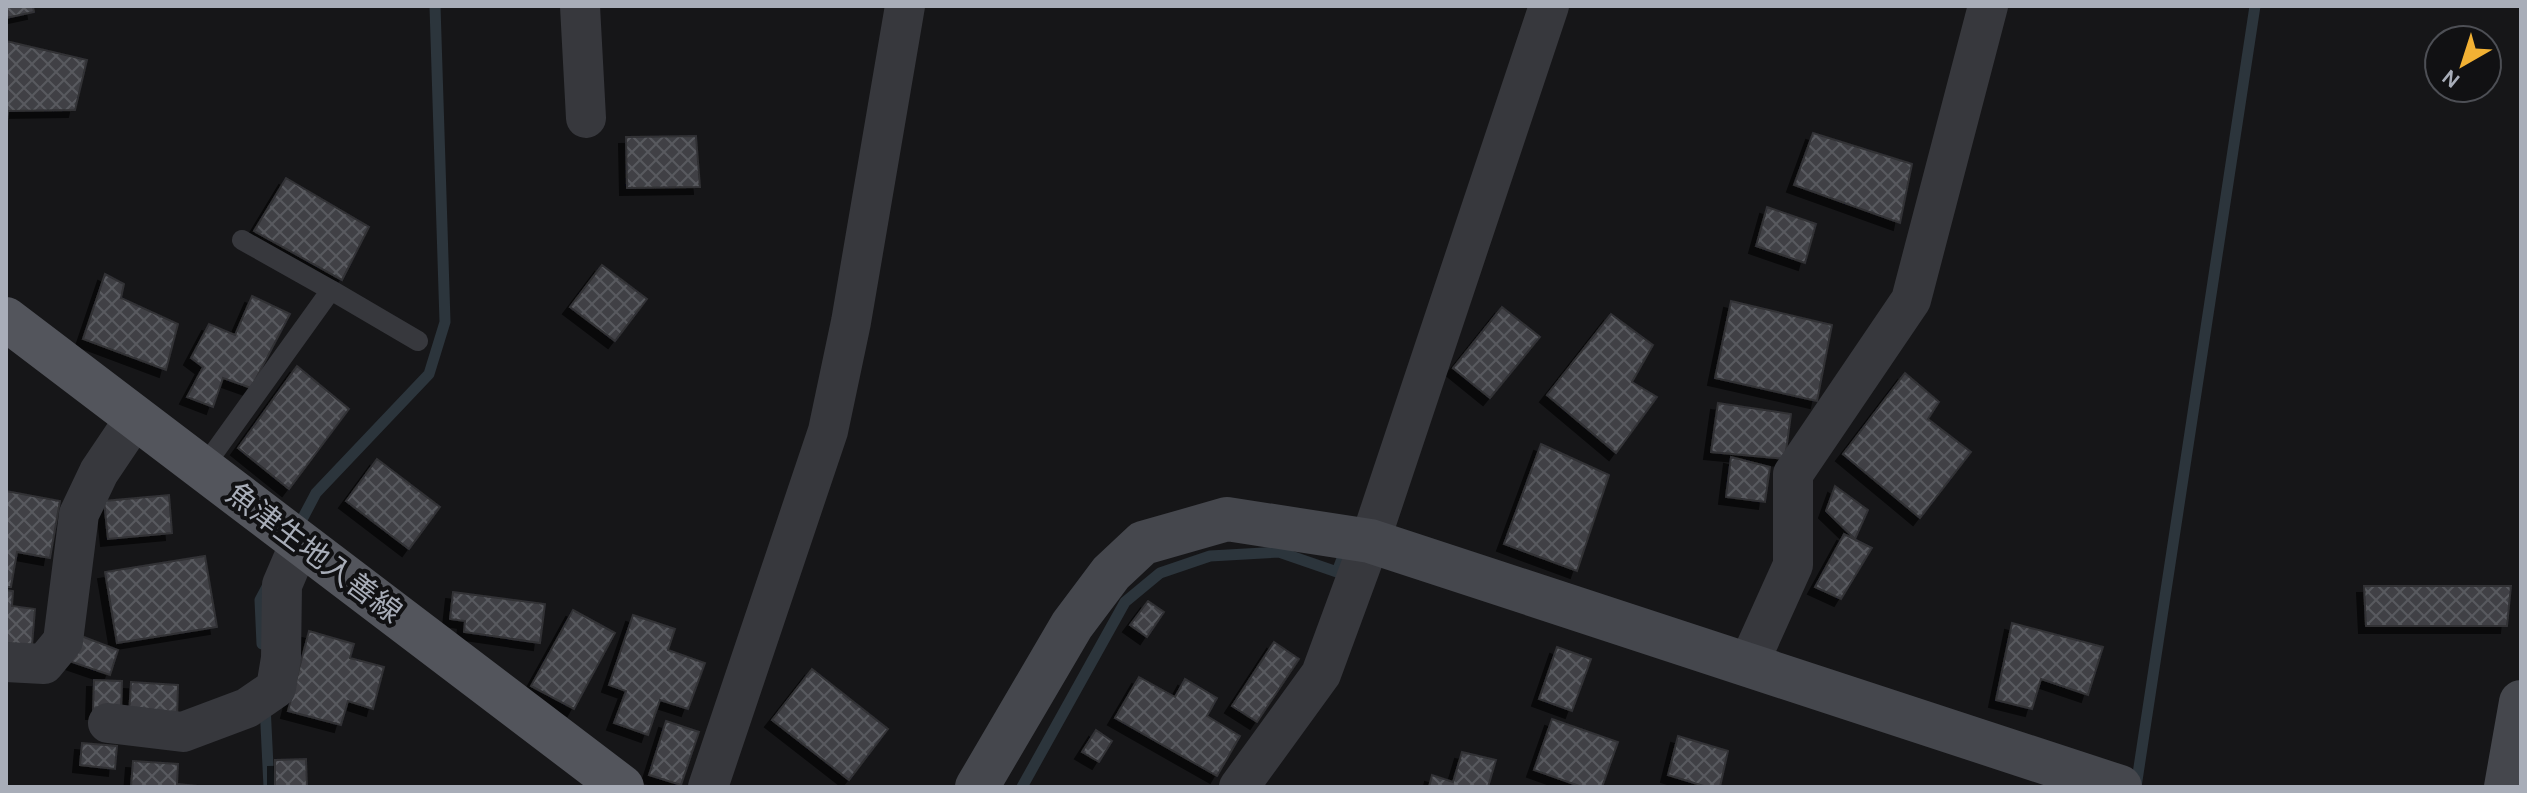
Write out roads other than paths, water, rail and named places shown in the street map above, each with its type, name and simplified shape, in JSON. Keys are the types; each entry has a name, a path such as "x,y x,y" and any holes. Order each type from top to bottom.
{"main road":[{"name":"魚津生地入善線","path":"6,319 622,787"}],"street":[{"path":"580,6 586,118"},
{"path":"708,787 828,431 851,322 905,6"},
{"path":"1239,787 1321,674 1370,541 1549,6"},
{"path":"1748,665 1793,565 1793,474 1911,300 1988,6"},
{"path":"6,662 44,664 63,641 79,514 99,472 136,417"},
{"path":"977,787 1072,625 1111,573 1143,543 1227,519 1370,541 2120,787"},
{"path":"108,723 183,732 247,708 276,688 281,658 282,585 300,543"},
{"path":"2506,787 2521,702"}],"lane":[{"path":"242,240 418,341"},
{"path":"203,468 331,290"}],"waterway":[{"path":"297,529 316,493 429,374 445,322 435,6"},
{"path":"2136,787 2255,6"},
{"path":"1022,787 1125,602 1160,573 1210,556 1279,552 1337,572 1346,548"},
{"path":"262,644 260,600 269,583"},
{"path":"265,705 269,787"}]}
